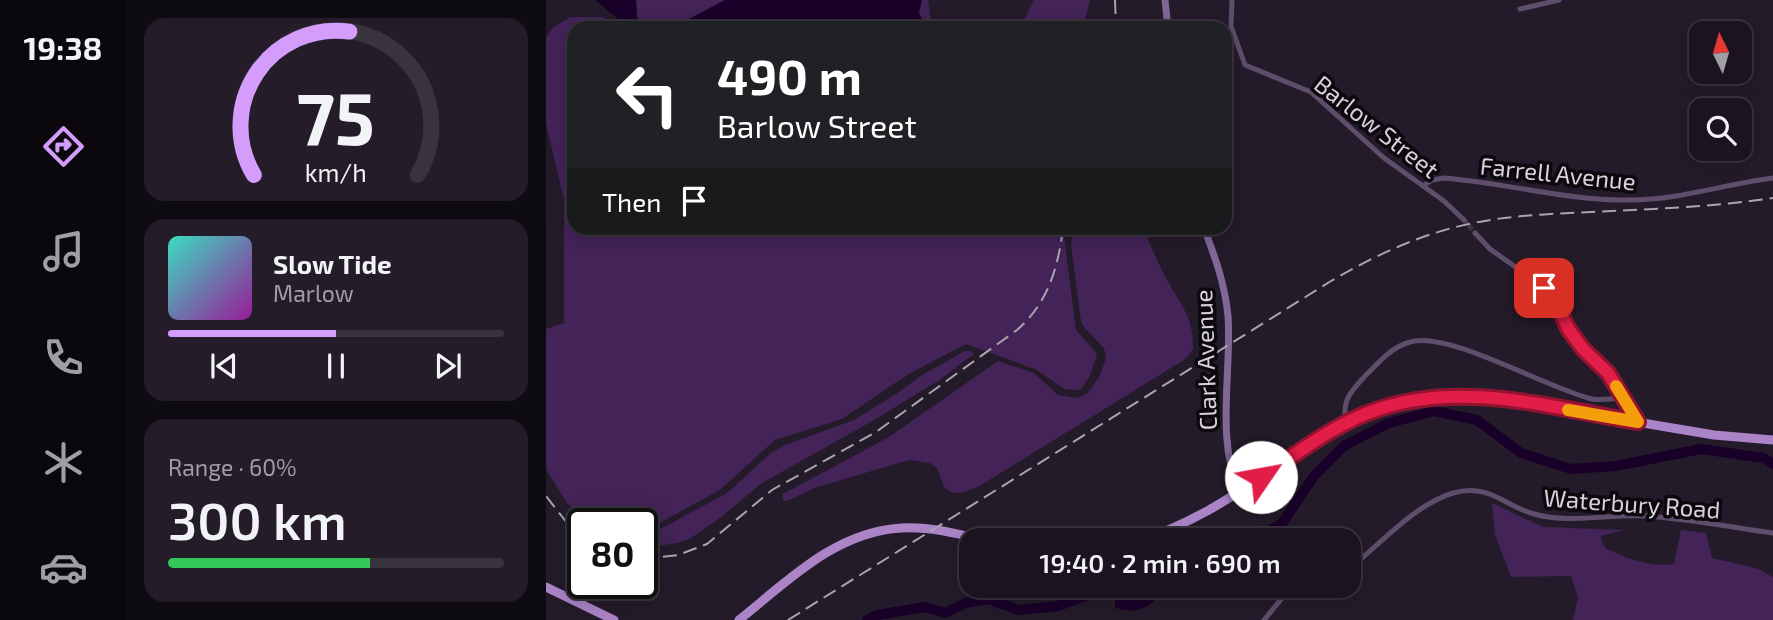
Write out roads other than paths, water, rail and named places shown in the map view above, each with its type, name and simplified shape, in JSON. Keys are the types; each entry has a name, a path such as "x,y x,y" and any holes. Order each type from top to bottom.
{"highway":[{"path":"1171,528 1195,519 1346,424 1373,411 1404,401 1453,395 1500,399 1725,437 1773,440"},
{"path":"739,620 817,557 858,536 901,528 959,534"},
{"path":"547,590 614,620"}],"main road":[{"path":"1165,0 1167,21"},
{"name":"Clark Avenue","path":"1206,235 1223,282 1228,317 1228,445 1232,474 1240,492"}],"street":[{"name":"Barlow Street","path":"1231,0 1231,21"},
{"path":"1520,9 1559,0"},
{"name":"Barlow Street","path":"1232,29 1245,65 1311,92 1384,158 1444,201 1464,220"},
{"name":"Farrell Avenue","path":"1423,186 1432,180 1444,178 1591,198 1631,200 1674,197 1740,182 1773,178"},
{"path":"1475,233 1490,249 1548,292 1569,330 1584,350 1608,373 1638,422"},
{"path":"1346,424 1343,413 1345,399 1388,353 1410,341 1433,339 1454,345 1566,391 1595,400 1624,398"},
{"name":"Waterbury Road","path":"1361,559 1424,507 1452,494 1469,491 1485,492 1507,500 1532,514 1555,517 1646,516 1773,533"},
{"path":"1264,620 1282,598"}],"waterway":[{"path":"1274,528 1283,522 1314,476 1344,446 1389,423 1434,411 1477,420 1521,453 1571,469 1616,466 1701,449 1764,458 1773,464"},
{"path":"867,620 877,615 925,607 945,613 966,603 988,599 1019,610 1058,606 1079,598"}],"tunnel":[{"path":"1464,220 1475,233"}],"railway":[{"path":"1115,0 1116,21"},
{"path":"788,620 1331,281 1398,247 1451,228 1499,219 1705,206 1773,198"},
{"path":"658,557 678,555 707,544 772,490 876,432 1017,330 1037,308 1050,284 1062,235"},
{"path":"546,496 567,523"}]}
